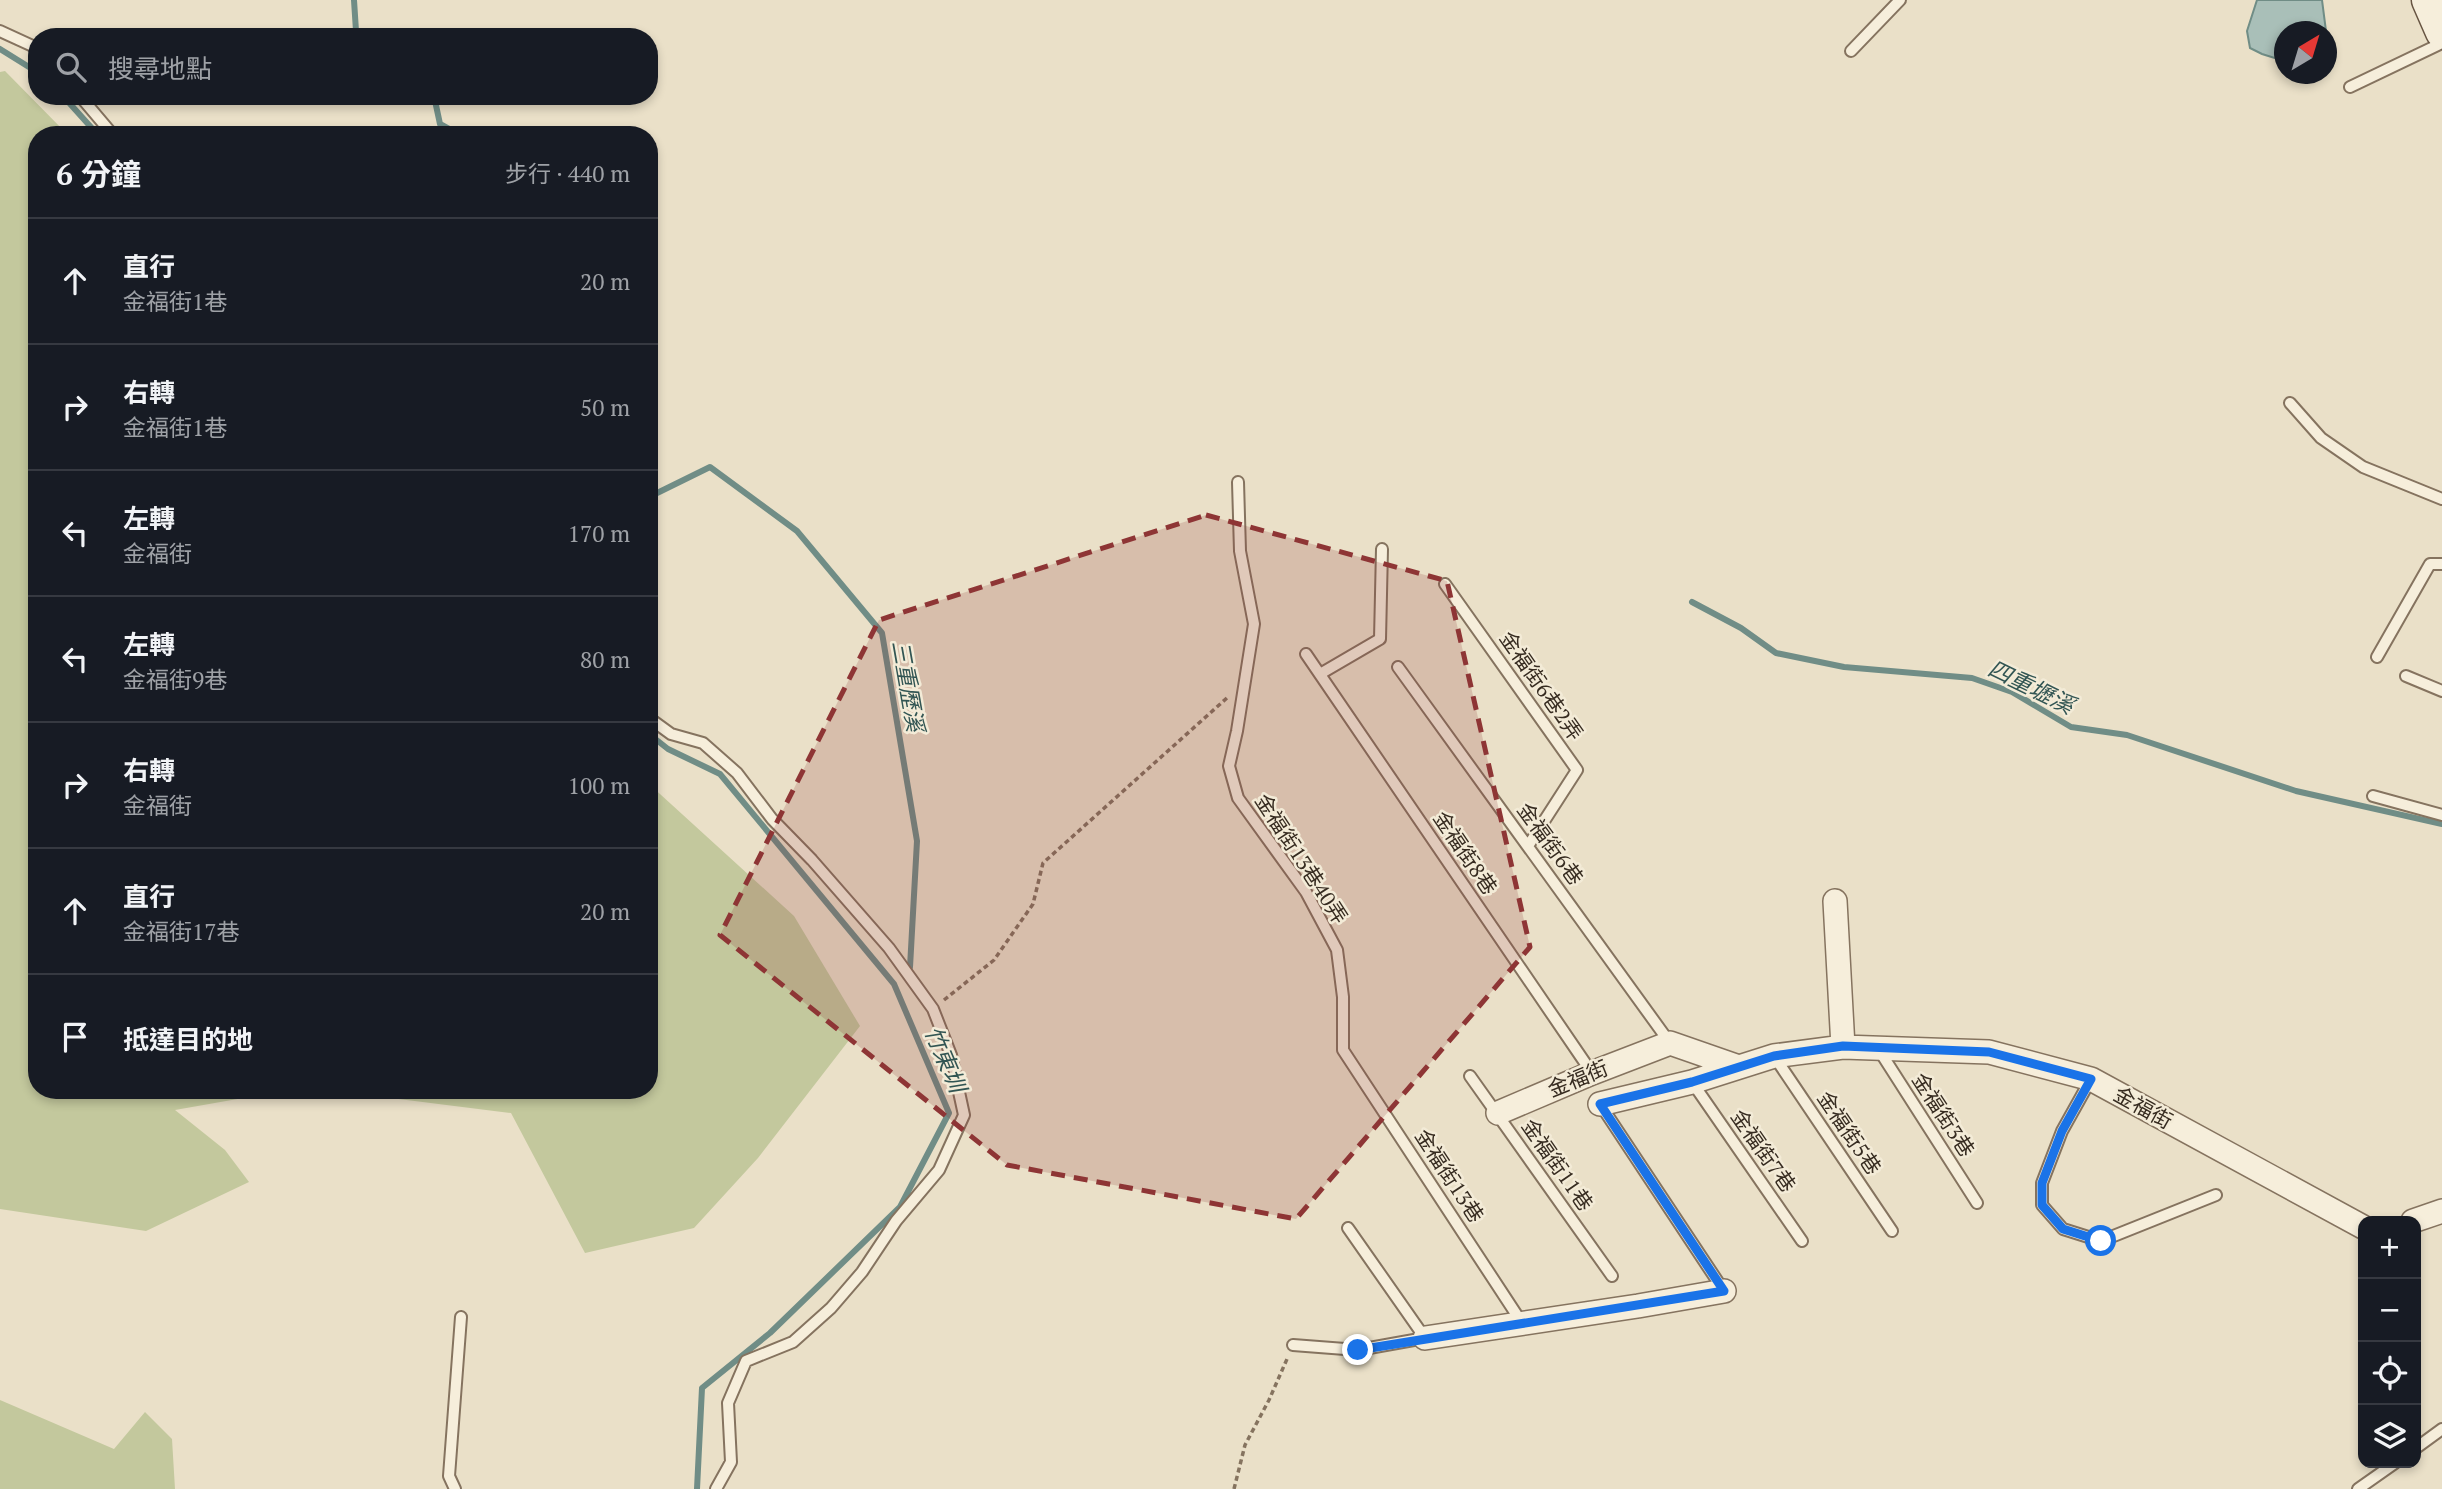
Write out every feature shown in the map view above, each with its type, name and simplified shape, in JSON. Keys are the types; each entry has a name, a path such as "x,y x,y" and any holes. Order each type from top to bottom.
{"main road":[{"path":"2428,0 2442,32"}],"street":[{"path":"1835,901 1843,1046"},
{"name":"金福街","path":"1497,1113 1670,1043"},
{"path":"1670,1043 1739,1067"},
{"name":"金福街","path":"1600,1104 1692,1082 1774,1056 1843,1046 1989,1052 2091,1079 2358,1224"},
{"path":"2421,1218 2442,1211"},
{"path":"1425,1338 1724,1291"}],"lane":[{"path":"1851,51 1900,0"},
{"path":"0,31 28,44"},
{"path":"2350,87 2442,43"},
{"path":"88,105 105,126"},
{"path":"2290,403 2321,438 2362,467 2442,499"},
{"name":"金福街13巷40弄","path":"1238,482 1240,551 1254,624 1228,766 1238,798 1306,892 1337,950 1343,997 1343,1049"},
{"path":"1320,674 1380,639 1382,549"},
{"path":"2377,657 2430,564 2442,564"},
{"name":"金福街6巷2弄","path":"1445,584 1577,770 1528,846"},
{"name":"金福街8巷","path":"1306,654 1592,1073"},
{"name":"金福街6巷","path":"1398,667 1670,1043"},
{"path":"2406,676 2442,691"},
{"path":"658,725 670,734 703,743 737,773 772,819 889,948 933,1009 951,1055 964,1115 939,1170 896,1221 862,1272 831,1308 793,1342 746,1361 728,1403 731,1462 716,1489"},
{"path":"2373,796 2442,815"},
{"name":"金福街3巷","path":"1877,1048 1977,1203"},
{"name":"金福街13巷","path":"1343,1049 1522,1323"},
{"name":"金福街5巷","path":"1774,1056 1892,1231"},
{"name":"金福街11巷","path":"1470,1076 1612,1276"},
{"path":"2091,1079 2062,1131 2042,1183 2042,1205 2063,1229 2101,1241 2216,1195"},
{"name":"金福街7巷","path":"1692,1082 1802,1241"},
{"path":"1600,1104 1724,1291"},
{"path":"1293,1345 1358,1350 1425,1338 1348,1227"},
{"path":"455,1489 449,1476 461,1317"},
{"path":"2421,1444 2442,1429"},
{"path":"2358,1489 2388,1468"}],"path":[{"path":"933,1009 994,960 1033,904 1043,863 1245,681"},
{"path":"1234,1489 1245,1445 1269,1400 1293,1345"}],"highlighted area":[{"path":"1206,515 1447,581 1530,947 1296,1219 1007,1165 720,935 879,620"}],"green space":[{"path":"5,71 28,94 28,105 38,105 59,126 28,126 28,1099 237,1099 175,1110 225,1150 249,1182 146,1231 0,1209 0,72"},
{"path":"658,792 794,916 860,1026 758,1158 694,1228 585,1253 511,1113 399,1099 658,1099"},
{"path":"0,1400 114,1449 145,1412 172,1439 175,1489 0,1489"}],"water":[{"path":"2257,0 2322,0 2325,21 2274,21 2274,58 2250,48 2247,31"}],"waterway":[{"name":"三重歷溪","path":"354,0 356,28"},
{"name":"竹東圳","path":"0,49 28,66"},
{"name":"竹東圳","path":"71,105 90,126"},
{"name":"三重歷溪","path":"436,105 440,124 444,126"},
{"name":"三重歷溪","path":"658,493 710,467 797,531 882,633 917,841 910,967"},
{"name":"四重壢溪","path":"1692,602 1741,628 1776,653 1844,667 1972,678 2012,692 2071,727 2127,735 2296,791 2442,824"},
{"name":"竹東圳","path":"658,741 668,749 720,774 894,984 949,1113 900,1207 770,1333 702,1388 697,1489"}],"route":[{"path":"1358,1350 1724,1291 1600,1104 1692,1082 1774,1056 1843,1046 1989,1052 2091,1079 2062,1131 2042,1183 2042,1205 2063,1229 2101,1241"}]}
